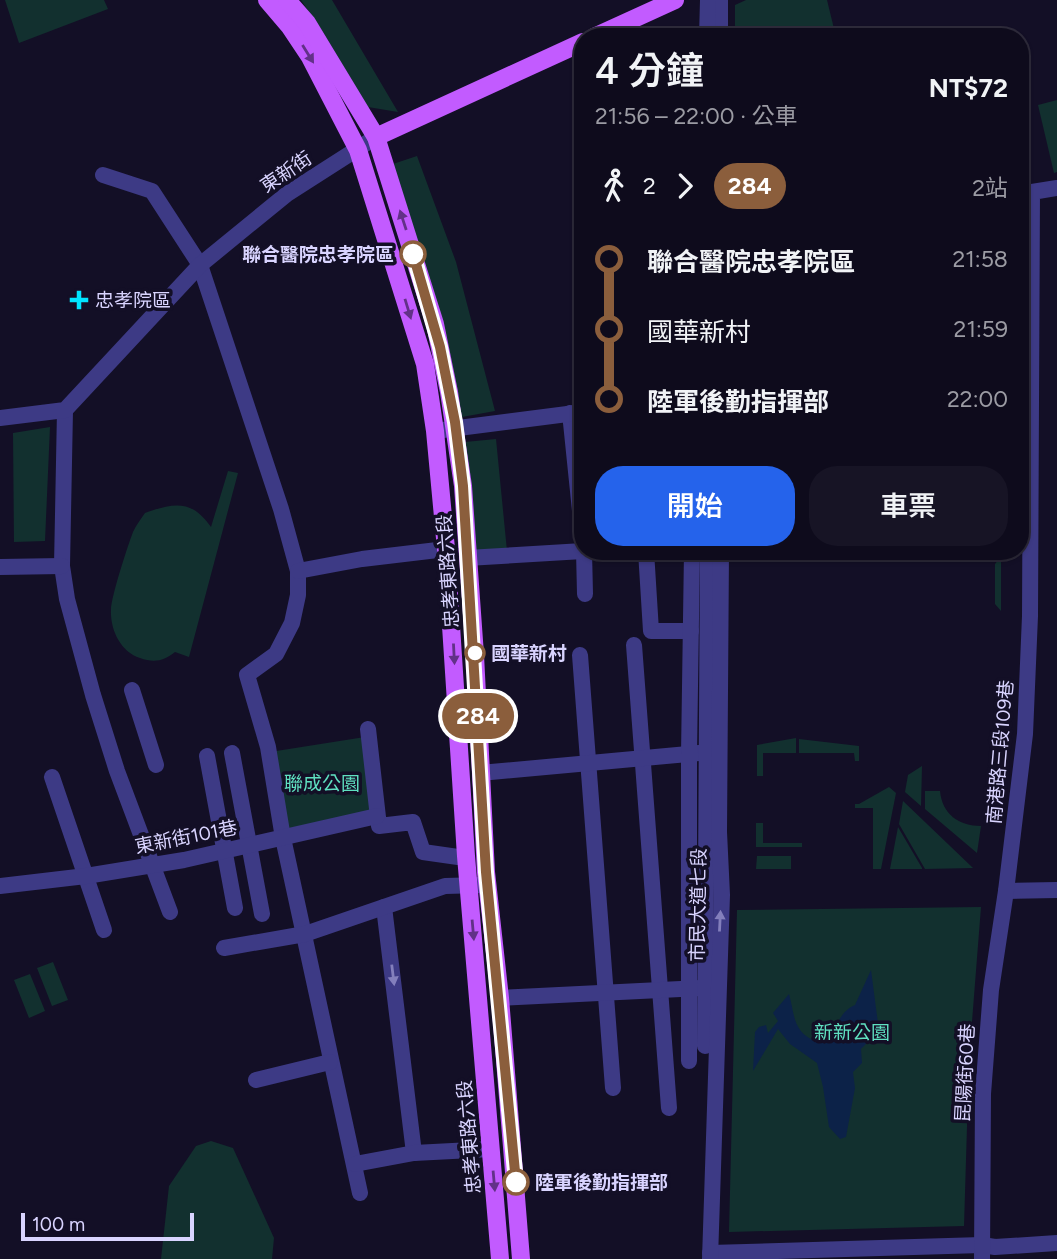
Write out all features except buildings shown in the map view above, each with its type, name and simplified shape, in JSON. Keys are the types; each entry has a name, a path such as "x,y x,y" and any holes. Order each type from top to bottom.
{"main road":[{"name":"忠孝東路六段","path":"267,0 290,27 310,57 358,150 425,364 435,431 446,549 466,856 500,1259"},
{"name":"忠孝東路六段","path":"287,0 307,23 376,137 435,324 456,429 463,486 488,884 521,1259"},
{"path":"614,28 675,0"},
{"name":"東新街","path":"376,137 574,46"}],"street":[{"path":"708,0 708,28"},
{"path":"720,0 720,28"},
{"name":"東新街","path":"65,410 200,265 286,194 376,137"},
{"path":"103,175 152,191 200,265 281,509 298,571 298,595 292,624 276,654 247,675 268,747 283,838 360,1193"},
{"name":"南港路三段109巷","path":"1006,891 1025,734 1030,615 1032,192 1057,187"},
{"path":"0,418 65,410 62,566 67,599 117,771 170,912"},
{"path":"435,431 574,412"},
{"path":"298,571 362,559 446,549"},
{"path":"467,558 574,552"},
{"path":"583,560 585,594"},
{"path":"647,560 651,631 691,631"},
{"path":"689,1061 704,988 689,754 692,560"},
{"name":"市民大道七段","path":"708,560 709,753 704,988 708,1257"},
{"name":"市民大道七段","path":"704,988 722,895 719,832 722,560"},
{"path":"0,567 62,566"},
{"path":"634,645 669,1108"},
{"path":"580,655 613,1088"},
{"path":"132,690 156,765"},
{"path":"368,729 379,826 413,822 423,852 466,856"},
{"path":"232,753 262,914"},
{"path":"480,773 709,753"},
{"path":"208,756 235,908"},
{"path":"52,776 104,930"},
{"name":"東新街101巷","path":"0,886 154,865 377,816"},
{"path":"224,948 305,934 444,886 488,884"},
{"path":"1006,891 1057,890"},
{"name":"昆陽街60巷","path":"982,1252 983,1094 991,990 1006,891"},
{"path":"384,907 414,1153"},
{"path":"499,998 704,988"},
{"path":"256,1080 330,1062"},
{"path":"355,1164 414,1153 491,1149"},
{"path":"708,1257 982,1252 996,1247 1057,1243"}],"green space":[{"path":"5,0 104,0 108,9 19,43"},
{"path":"301,0 332,0 398,112 368,107"},
{"path":"746,0 827,0 834,28 735,28 735,5"},
{"path":"1057,100 1057,172 1054,173 1038,105"},
{"path":"417,156 456,262 495,411 462,417 440,322 390,165"},
{"path":"50,427 45,541 14,542 13,433"},
{"path":"496,439 507,551 475,553 465,442"},
{"path":"228,471 238,473 189,657 175,652 154,661 133,655 118,639 112,625 111,610 134,529 145,513 174,505 197,512 211,527"},
{"path":"1001,560 1001,611 995,604 995,564"},
{"name":"聯成公園","path":"365,737 372,813 286,831 270,752"},
{"path":"796,738 796,753 763,753 763,776 757,776 757,745"},
{"path":"799,739 859,746 859,761 855,761 854,753 799,753"},
{"path":"922,766 921,806 905,792 908,775"},
{"path":"889,787 896,793 881,869 873,869 873,808 855,808 855,804"},
{"path":"925,791 940,791 944,806 953,817 966,824 981,826 977,853 925,809"},
{"path":"903,801 973,868 925,869 899,824"},
{"path":"756,823 763,823 763,843 802,843 802,847 756,847"},
{"path":"898,827 922,868 922,869 890,869"},
{"path":"757,856 791,856 791,869 756,869"},
{"name":"新新公園","path":"981,907 969,1060 964,1226 729,1232 737,910"},
{"path":"53,962 68,1000 52,1006 37,968"},
{"path":"30,974 45,1011 29,1018 14,980"},
{"path":"211,1141 233,1148 274,1238 272,1259 161,1259 169,1186 196,1146"}],"water":[{"path":"871,970 879,1031 861,1049 862,1063 853,1072 855,1088 846,1137 840,1139 829,1127 817,1063 790,1044 778,1029 753,1071 755,1032 766,1025 768,1033 778,1021 773,1013 789,994 794,1016 803,1033 817,1042 825,1038 844,1013 855,1005"}],"bus line":[{"name":"284","path":"413,254 440,347 455,422 463,486 486,872 516,1182"}],"place":[{"name":"聯合醫院忠孝院區","path":"413,254"},
{"name":"忠孝院區","path":"79,300"},
{"name":"國華新村","path":"475,653"},
{"name":"陸軍後勤指揮部","path":"516,1182"}]}
